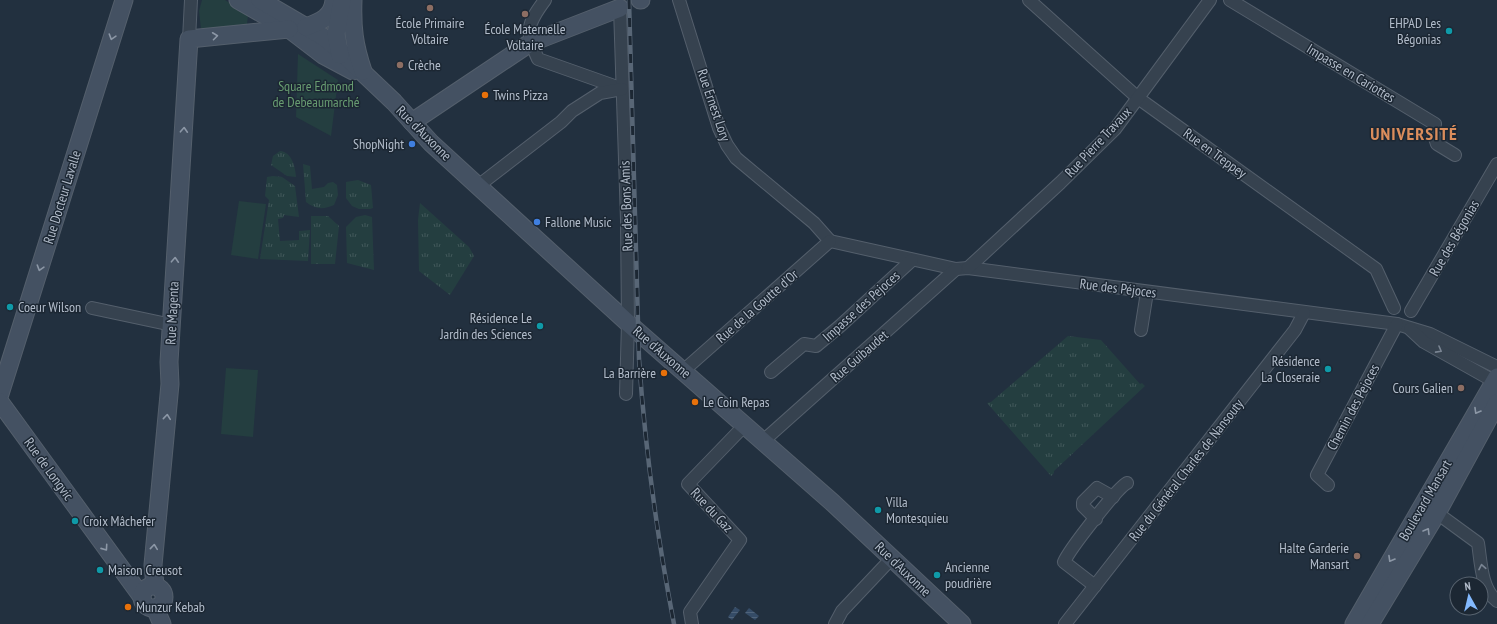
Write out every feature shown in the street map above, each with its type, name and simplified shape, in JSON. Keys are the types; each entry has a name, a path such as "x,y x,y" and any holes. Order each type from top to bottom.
{"main road":[{"name":"Rue Docteur Lavalle","path":"0,394 124,0"},
{"name":"Rue d'Auxonne","path":"238,0 259,4 306,34 324,55 344,67 366,77"},
{"path":"353,0 352,28 354,43 366,77"},
{"path":"241,33 255,21 259,4"},
{"name":"Rue d'Auxonne","path":"259,4 288,29 334,43 366,77 478,186 628,323 833,504 962,624"},
{"path":"306,34 325,19 335,4"},
{"path":"335,4 334,43 344,67"},
{"path":"412,122 530,43 620,8"},
{"path":"334,43 352,28"},
{"path":"189,39 288,29"},
{"name":"Rue Magenta","path":"149,589 153,565 170,384 169,362 189,39"},
{"name":"Boulevard Mansart","path":"1354,624 1496,377"},
{"name":"Rue de Longvic","path":"0,402 125,577 129,574 149,589"},
{"name":"Boulevard Mansart","path":"1370,624 1437,513 1497,403"},
{"path":"149,589 161,588 165,598 162,605 155,608 162,624"}],"street":[{"path":"189,39 191,0"},
{"path":"545,0 533,16 528,29 530,43 538,59 622,89"},
{"name":"Rue Ernest Lory","path":"679,0 719,128 727,145 736,158 814,223 830,241"},
{"name":"Rue en Treppey","path":"1029,0 1138,98 1376,270 1394,308"},
{"name":"Rue Pierre Travaux","path":"962,268 1090,155 1115,129 1210,0"},
{"name":"Impasse en Cariottes","path":"1230,0 1435,124 1433,132 1437,144 1455,155"},
{"name":"Rue des Bons Amis","path":"620,8 628,323 626,394"},
{"path":"478,186 561,122 572,111 600,93 622,89"},
{"name":"Rue des Bégonias","path":"1402,325 1497,164"},
{"name":"Rue des Péjoces","path":"830,241 912,260 962,268 1402,325"},
{"name":"Rue de la Goutte d'Or","path":"683,371 830,241"},
{"name":"Impasse des Pejoces","path":"771,372 804,344 816,346 912,260"},
{"name":"Rue Guibaudet","path":"762,442 962,268"},
{"path":"1141,330 1147,292"},
{"path":"92,308 172,325"},
{"path":"1384,322 1389,312 1394,308 1411,312"},
{"name":"Rue du Général Charles de Nansouty","path":"1065,624 1290,337 1304,313"},
{"path":"1402,325 1424,342 1496,377"},
{"name":"Chemin des Pejoces","path":"1328,486 1317,475 1402,325"},
{"name":"Rue du Gaz","path":"692,624 690,612 740,540 688,484 744,426"},
{"path":"1095,586 1064,562 1096,518 1123,485 1127,483"},
{"path":"1096,518 1083,506 1083,502 1097,488 1113,497"},
{"path":"1437,513 1478,543 1486,588 1491,596 1497,601"},
{"path":"835,624 842,611 892,558"}],"green space":[{"path":"202,0 225,0 248,15 247,24 201,29 199,11"},
{"name":"Square Edmond de Debeaumarché","path":"298,54 338,80 331,136 296,117"},
{"path":"280,151 284,152 290,157 294,165 296,177 287,176 271,165 273,156"},
{"path":"303,164 310,166 312,189 324,187 328,183 333,182 337,185 338,195 334,205 326,208 319,208 306,202"},
{"path":"267,177 282,177 295,186 299,217 284,215 283,218 278,219 280,241 299,240 299,231 310,230 308,261 260,259 269,200 265,196"},
{"path":"358,180 371,185 373,208 359,209 352,206 346,198 346,182"},
{"path":"239,201 266,204 258,259 231,255"},
{"path":"420,203 469,247 474,256 450,295 419,271 418,220"},
{"path":"365,215 372,217 374,270 347,263 346,227 356,217"},
{"path":"311,216 328,216 339,226 335,264 311,264"},
{"path":"1068,336 1101,340 1140,384 1142,383 1145,386 1054,471 1051,476 987,403 991,402"},
{"path":"226,368 258,370 253,437 221,434"}],"water":[{"path":"735,607 740,610 732,620 728,617"},
{"path":"749,608 759,616 755,620 745,613"}],"railway":[{"path":"629,0 639,359 652,492 674,624"}],"place":[{"name":"École Primaire Voltaire","path":"430,8"},
{"name":"École Maternelle Voltaire","path":"525,14"},
{"name":"EHPAD Les Bégonias","path":"1449,31"},
{"name":"Crèche","path":"400,65"},
{"name":"Twins Pizza","path":"485,95"},
{"name":"ShopNight","path":"412,144"},
{"name":"Fallone Music","path":"537,222"},
{"name":"Coeur Wilson","path":"10,307"},
{"name":"Résidence Le Jardin des Sciences","path":"540,326"},
{"name":"Résidence La Closeraie","path":"1328,369"},
{"name":"La Barrière","path":"664,373"},
{"name":"Cours Galien","path":"1461,388"},
{"name":"Le Coin Repas","path":"695,402"},
{"name":"Villa Montesquieu","path":"878,510"},
{"name":"Croix Mâchefer","path":"75,521"},
{"name":"Halte Garderie Mansart","path":"1357,556"},
{"name":"Maison Creusot","path":"100,570"},
{"name":"Ancienne poudrière","path":"937,575"},
{"name":"Munzur Kebab","path":"128,607"}],"district":[{"name":"UNIVERSITÉ","path":"1414,134"}]}
